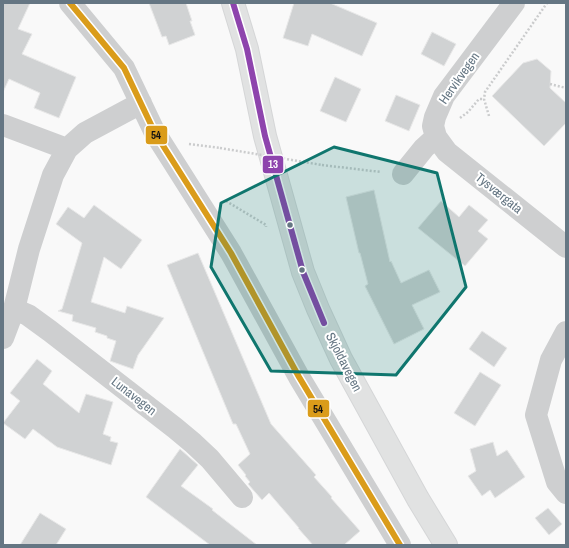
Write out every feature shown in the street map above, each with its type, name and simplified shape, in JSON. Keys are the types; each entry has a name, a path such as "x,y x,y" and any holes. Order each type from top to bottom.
{"main road":[{"name":"Skjoldavegen","path":"234,3 247,49 266,136 303,272 341,359 418,499 446,545"}],"street":[{"path":"70,3 124,68 155,133 231,253 299,377 400,545"},
{"name":"Hervikvegen","path":"436,137 433,126 435,117 444,96 514,3"},
{"path":"3,338 14,310 29,248 53,175 67,149 85,133 141,103"},
{"path":"3,125 67,149"},
{"path":"403,174 424,148 436,137"},
{"name":"Tysværgata","path":"436,137 447,152 566,246"},
{"name":"Lunavegen","path":"14,310 28,315 50,331 193,442 210,459 242,497"},
{"path":"566,332 551,360 536,415 557,482 566,493"}],"path":[{"path":"489,116 484,99 485,92 547,3"},
{"path":"550,84 566,88"},
{"path":"220,148 322,165 403,174"},
{"path":"220,198 266,225 268,232"}],"highlighted area":[{"path":"334,147 437,173 466,287 396,375 271,371 211,267 221,203"}],"building":[{"path":"3,3 30,3 18,29 32,34 22,54 76,77 59,118 34,108 40,93 9,79 3,92"},
{"path":"149,3 186,3 195,35 169,45 166,36 162,37"},
{"path":"294,3 330,3 377,23 362,56 312,34 308,46 283,38"},
{"path":"432,32 456,44 444,66 421,54"},
{"path":"537,59 551,71 550,88 566,103 566,123 544,146 492,96 523,63"},
{"path":"335,77 361,89 346,122 320,111"},
{"path":"396,95 420,105 409,131 385,121"},
{"path":"374,190 390,262 391,261 401,283 429,270 440,292 412,305 424,329 394,344 365,286 368,284 346,197"},
{"path":"441,201 459,217 469,205 488,220 478,231 488,239 465,266 418,228"},
{"path":"94,205 142,240 121,269 104,257 91,302 125,313 127,306 164,318 138,355 133,369 110,361 116,341 95,332 96,328 72,321 73,315 58,311 62,309 82,243 56,224 68,207 84,218"},
{"path":"198,253 271,424 316,475 314,477 360,531 344,545 313,545 269,493 262,500 248,484 250,482 238,465 250,454 236,424 233,424 167,265"},
{"path":"482,331 507,348 494,367 469,349"},
{"path":"37,359 52,371 43,384 79,413 86,394 113,402 103,434 111,437 110,441 118,443 111,465 57,447 33,429 25,439 3,423 20,401 10,393"},
{"path":"480,372 501,385 475,426 454,413"},
{"path":"493,442 497,456 507,450 525,477 495,498 490,490 482,496 468,476 476,471 470,449"},
{"path":"180,449 198,465 181,486 213,509 212,510 257,545 210,545 146,497"},
{"path":"548,508 562,524 549,535 535,518"},
{"path":"40,513 66,529 56,545 20,545"}],"transit line":[{"name":"54","path":"70,3 124,68 155,133 231,253 299,377 400,545"},
{"name":"13","path":"233,3 247,49 265,136 303,272 324,323"}]}
